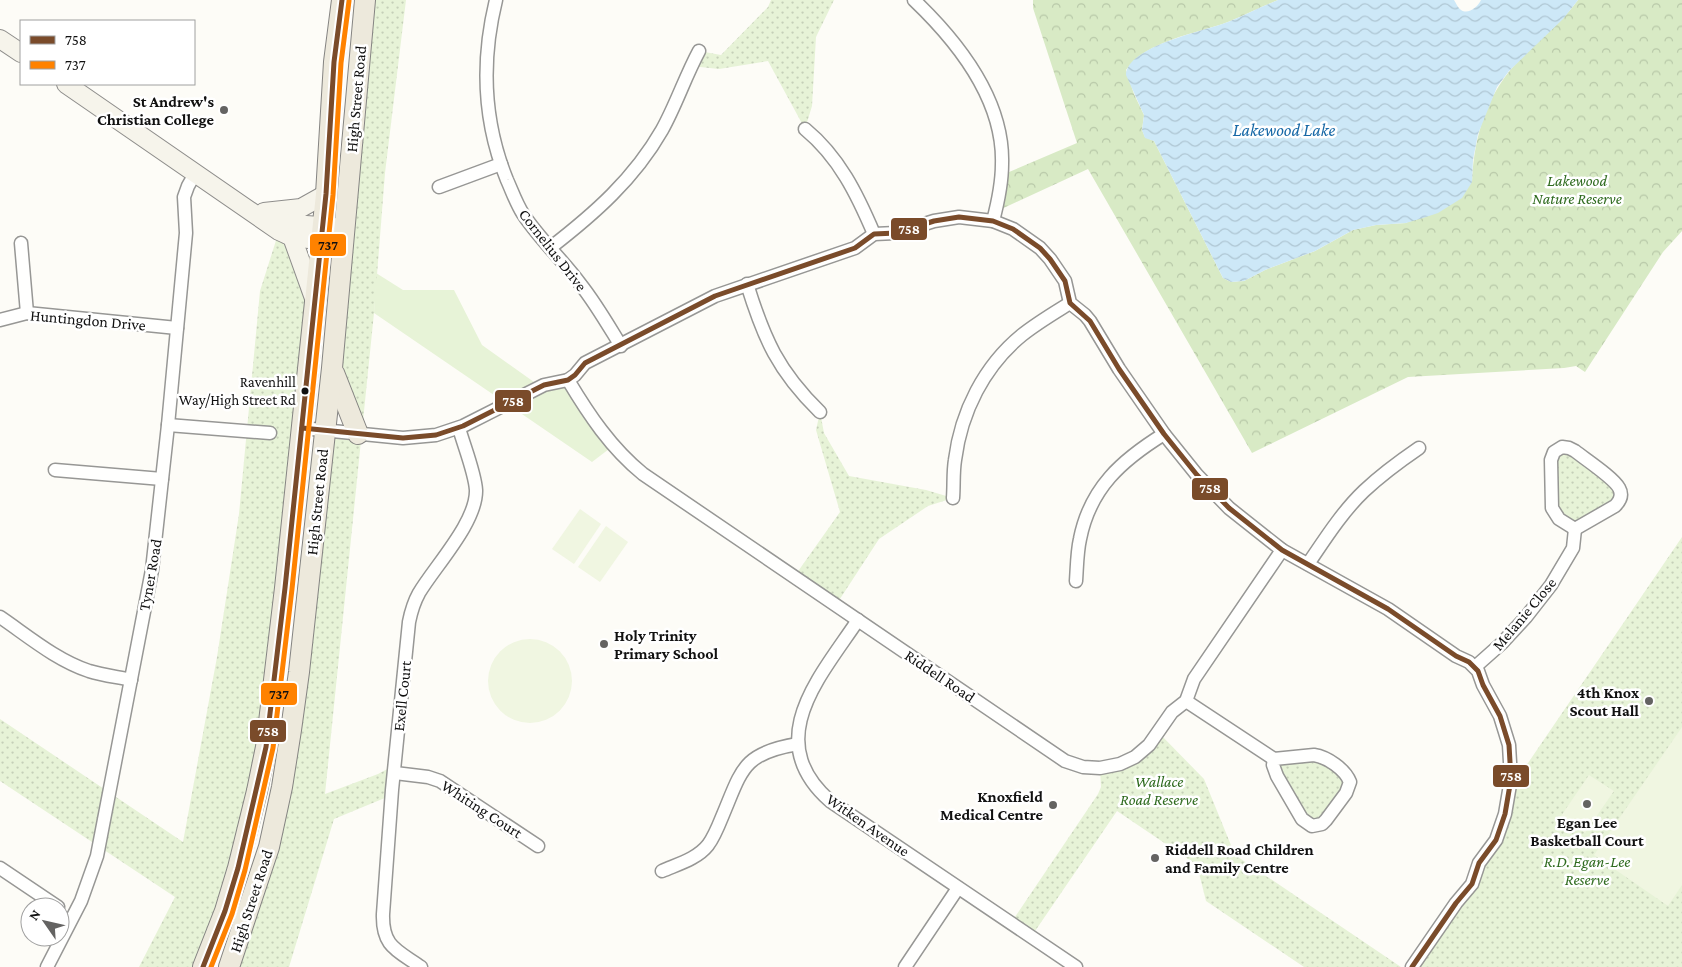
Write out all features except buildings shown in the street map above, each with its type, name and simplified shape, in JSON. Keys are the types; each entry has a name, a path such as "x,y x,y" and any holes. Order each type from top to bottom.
{"main road":[{"name":"High Street Road","path":"203,967 238,868 266,747 326,194 334,62 342,0"},
{"name":"High Street Road","path":"229,967 268,847 282,787 299,672 332,368 365,0"},
{"path":"0,38 20,52"},
{"path":"67,85 196,172 283,234 292,237 322,233"},
{"path":"260,217 300,208 326,194"},
{"path":"260,217 322,233 344,235"},
{"path":"292,237 315,302"},
{"path":"332,368 358,434"}],"street":[{"name":"Cornelius Drive","path":"496,0 489,30 486,75 490,120 501,164 518,205 533,229 582,285 621,346"},
{"path":"914,0 937,22 956,45 992,108 1000,135 1002,163 1001,182 993,221"},
{"path":"550,248 597,210 632,174 662,131 690,66 699,51"},
{"path":"805,129 826,148 842,170 857,194 874,234"},
{"path":"439,187 501,164"},
{"name":"Tyner Road","path":"47,967 73,918 90,879 97,856 152,570 186,233 184,197 196,172"},
{"path":"302,428 398,438 436,435 459,428 544,385 568,380 585,363 716,296 855,248 874,234 896,233 946,218 972,218 993,221 1013,229 1040,248 1050,259 1065,281 1070,303 1090,321 1119,369 1164,434 1219,499 1282,550 1388,609 1456,656 1476,667 1482,685 1500,716 1508,745 1511,772 1507,806 1501,830 1492,845 1480,859 1472,884 1456,903 1412,967"},
{"path":"21,243 27,313"},
{"path":"747,284 761,328 777,360 796,387 820,412"},
{"path":"953,498 955,462 961,428 981,383 996,361 1014,342 1032,327 1070,303"},
{"name":"Huntingdon Drive","path":"0,320 27,313 177,328"},
{"name":"Riddell Road","path":"568,380 602,432 634,467 1065,761 1083,767 1100,768 1114,766 1135,757 1149,745 1176,708 1186,701 1194,679 1282,550"},
{"path":"168,425 270,433"},
{"name":"Exell Court","path":"421,967 391,945 385,936 383,926 394,773 409,622 419,593 462,531 475,498 475,484 459,428"},
{"path":"1076,581 1082,531 1097,495 1121,464 1164,434"},
{"path":"1562,447 1575,451 1614,482 1621,493 1619,502 1615,506 1575,529 1559,519 1552,508 1551,460 1554,452 1562,447"},
{"path":"1308,564 1342,516 1364,492 1384,474 1419,448"},
{"path":"55,470 162,479"},
{"name":"Melanie Close","path":"1476,667 1513,631 1547,591 1569,556 1575,539 1575,529"},
{"path":"0,617 77,666 101,674 131,680"},
{"name":"Witken Avenue","path":"858,620 806,701 800,722 798,744 806,770 816,787 823,794 958,888 1076,967"},
{"path":"1186,701 1274,758 1320,756 1345,774 1350,782 1350,786 1322,824 1312,826 1302,819 1277,776 1273,765 1274,758"},
{"path":"662,871 696,856 709,844 741,773 750,762 771,749 798,744"},
{"name":"Whiting Court","path":"394,773 428,777 440,781 538,846"},
{"path":"0,868 43,897"},
{"path":"905,967 958,888"}],"green space":[{"path":"365,0 406,0 385,173 374,313 325,794 378,774 395,765 392,795 334,819 289,967 229,967 268,847 324,431 358,434 332,368"},
{"path":"771,0 834,0 816,37 812,106 805,129 768,61 719,69 691,66 699,51 721,55 768,7"},
{"name":"Lakewood Nature Reserve","path":"1033,0 1278,0 1228,22 1159,45 1135,60 1126,70 1144,115 1142,130 1145,137 1154,141 1223,278 1231,282 1244,281 1265,270 1315,251 1353,230 1376,225 1406,223 1472,182 1479,131 1491,100 1510,70 1558,23 1578,0 1682,0 1682,231 1663,252 1585,372 1576,366 1408,377 1252,453 1088,169 995,212 1002,175 1077,143 1033,8"},
{"path":"279,231 315,302 269,721 203,967 139,967 175,897 0,781 0,719 183,842 217,657 239,514 260,291"},
{"path":"376,273 403,290 454,290 482,345 541,387 564,382 613,446 592,462 374,313"},
{"path":"820,412 824,433 849,476 926,490 953,498 928,506 879,539 836,605 794,577 840,512 816,430"},
{"path":"1562,447 1621,493 1581,526 1559,519 1552,456"},
{"path":"580,509 601,524 574,564 552,549"},
{"path":"606,526 628,542 600,582 578,567"},
{"name":"R.D. Egan-Lee Reserve","path":"1682,537 1682,967 1412,967 1490,849 1511,772 1528,763"},
{"path":"522,639 538,639 554,646 565,657 572,673 569,697 560,711 554,716 538,723 522,723 506,716 495,705 488,689 488,673 495,657 506,646"},
{"path":"1682,727 1682,885 1668,906 1594,855"},
{"name":"Wallace Road Reserve","path":"1158,732 1204,779 1235,855 1401,967 1304,967 1206,901 1197,865 1117,811 1031,937 1011,923 1098,794 1101,787 1100,768 1114,766"},
{"path":"1320,756 1349,787 1312,826 1274,759"},
{"name":"Egan Lee Basketball Court","path":"1589,775 1614,791 1585,833 1561,816"}],"water":[{"name":"Lakewood Lake","path":"1278,0 1454,0 1460,9 1467,12 1475,8 1481,0 1578,0 1563,19 1509,71 1497,87 1478,134 1473,160 1472,182 1462,198 1438,213 1406,223 1376,225 1353,230 1315,251 1265,270 1244,281 1231,282 1223,278 1154,141 1145,138 1142,130 1144,115 1126,75 1130,65 1139,56 1153,48 1228,22"}],"transit line":[{"name":"758","path":"203,967 225,911 238,868 266,747 285,588 326,194 334,62 342,0"},
{"name":"737","path":"211,967 232,914 245,870 273,748 292,589 333,195 341,63 349,1"},
{"name":"758","path":"302,428 403,438 436,435 463,426 544,385 568,380 585,363 715,296 855,248 874,234 896,233 934,221 959,217 993,221 1013,229 1040,248 1050,259 1065,281 1070,303 1090,321 1119,369 1164,434 1197,475 1229,508 1282,550 1388,609 1456,656 1469,662 1478,671 1483,685 1500,716 1509,745 1511,779 1505,814 1496,840 1479,863 1472,884 1456,903 1412,967"}],"place":[{"name":"St Andrew's Christian College","path":"224,110"},
{"name":"Ravenhill Way/High Street Rd","path":"305,391"},
{"name":"Holy Trinity Primary School","path":"604,644"},
{"name":"4th Knox Scout Hall","path":"1649,701"},
{"name":"Egan Lee Basketball Court","path":"1587,804"},
{"name":"Knoxfield Medical Centre","path":"1053,805"},
{"name":"Riddell Road Children and Family Centre","path":"1155,858"}]}
